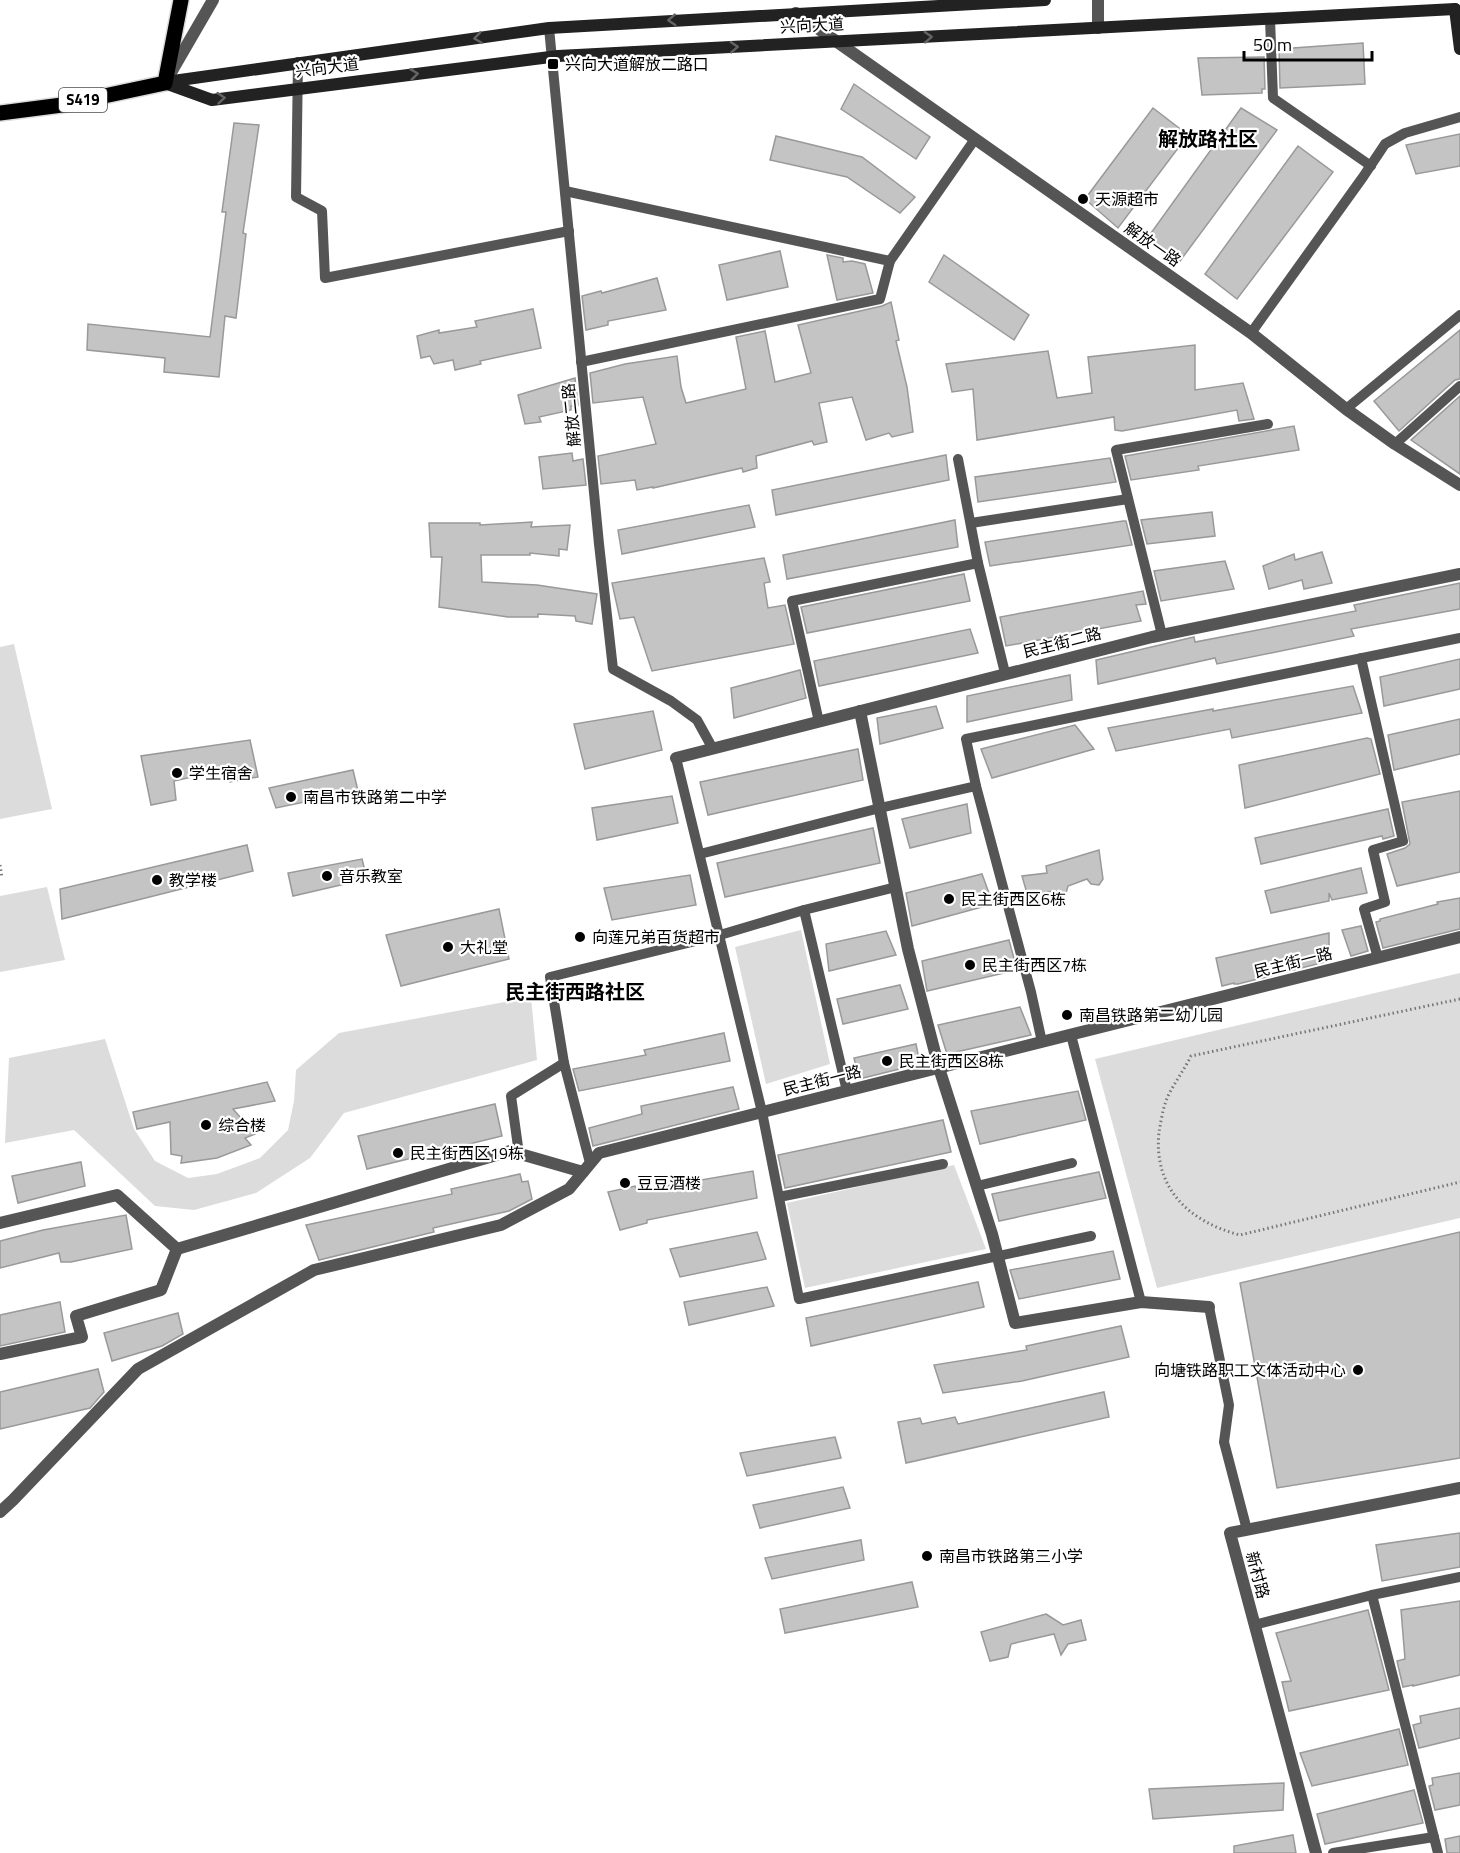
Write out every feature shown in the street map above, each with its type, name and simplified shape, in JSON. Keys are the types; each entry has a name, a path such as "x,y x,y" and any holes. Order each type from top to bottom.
{"main road":[{"path":"165,82 181,0"},
{"name":"兴向大道","path":"0,113 62,105 165,82"}],"street":[{"path":"165,82 213,0"},
{"name":"兴向大道","path":"165,82 549,28 1045,0"},
{"path":"1098,0 1098,28"},
{"path":"1451,5 1460,49"},
{"name":"兴向大道","path":"165,82 212,100 552,57 1270,19 1451,5"},
{"name":"解放一路","path":"796,13 1251,333 1346,409 1395,444 1460,485"},
{"name":"民主街二路","path":"676,758 1162,635 1460,574"},
{"path":"860,711 908,949 939,1068 977,1186 1015,1323 1141,1302 1209,1307"},
{"name":"民主街一路","path":"0,1512 138,1370 314,1270 501,1225 569,1189 599,1153 1460,937"},
{"path":"177,1249 510,1152 587,1168"},
{"path":"0,1223 117,1195 177,1249"},
{"path":"0,1354 82,1337 76,1316 161,1290 177,1249"},
{"name":"新村路","path":"1316,1853 1230,1533 1460,1488"}],"lane":[{"path":"1270,19 1274,98 1371,166"},
{"name":"解放二路","path":"549,28 613,669 671,701 696,720 713,749"},
{"path":"298,62 296,197 322,211 325,278 569,231"},
{"path":"1251,333 1385,144 1405,133 1460,117"},
{"path":"581,362 880,299 890,261 975,139"},
{"path":"565,191 890,261"},
{"path":"1346,409 1460,315"},
{"path":"1395,444 1460,386"},
{"path":"1162,635 1116,450 1268,424"},
{"path":"958,459 978,563 1005,674"},
{"path":"971,524 1128,499"},
{"path":"819,722 792,601 978,563"},
{"path":"1042,1042 966,739 1460,638"},
{"path":"1361,658 1403,841 1373,850 1385,902 1364,909 1378,958"},
{"path":"676,758 762,1112 799,1299 1091,1236"},
{"path":"700,854 976,786"},
{"path":"587,1168 564,1063 550,977 720,935 804,910 896,887"},
{"path":"804,910 847,1091"},
{"path":"1071,1035 1141,1302"},
{"path":"519,1154 511,1096 564,1063"},
{"path":"977,1186 1072,1163"},
{"path":"779,1197 943,1164"},
{"path":"1209,1307 1229,1405 1224,1442 1247,1530"},
{"path":"1254,1625 1372,1595 1460,1577"},
{"path":"1372,1595 1438,1853"},
{"path":"1333,1853 1434,1837"}],"path":[{"path":"0,865 2,878"},
{"path":"1460,999 1191,1056 1167,1097 1158,1145 1161,1168 1169,1189 1183,1205 1218,1229 1240,1235 1460,1182"}],"shaded area":[{"path":"14,644 52,809 0,819 0,647"},
{"path":"47,887 65,960 0,972 0,896"},
{"path":"801,930 830,1064 766,1084 735,947"},
{"path":"1460,973 1460,1218 1157,1288 1095,1059"},
{"path":"531,997 537,1060 344,1113 310,1158 256,1193 194,1210 155,1206 74,1130 5,1143 9,1058 105,1039 134,1129 155,1161 188,1178 217,1174 260,1158 288,1130 294,1101 296,1070 339,1033"},
{"path":"954,1165 986,1249 805,1288 787,1203"}],"building":[{"path":"1363,43 1365,84 1280,88 1279,49"},
{"path":"1264,57 1265,89 1262,89 1262,93 1202,95 1198,58"},
{"path":"854,84 930,137 916,159 841,109"},
{"path":"1153,108 1188,135 1118,228 1085,199"},
{"path":"1241,108 1277,130 1180,261 1146,240"},
{"path":"234,123 259,125 243,233 246,234 236,318 225,316 219,377 164,372 165,358 87,350 88,324 210,337 226,212 222,212"},
{"path":"1460,134 1460,166 1416,174 1406,145"},
{"path":"776,136 862,157 915,197 900,213 847,177 770,160"},
{"path":"1298,146 1333,172 1237,299 1205,274"},
{"path":"780,251 788,287 727,300 719,265"},
{"path":"827,255 843,258 843,262 852,261 865,264 873,293 837,300"},
{"path":"944,255 1029,315 1014,340 929,282"},
{"path":"657,278 666,310 608,321 608,325 586,330 582,296"},
{"path":"891,302 913,432 892,437 889,433 866,440 852,397 819,403 827,442 814,445 812,441 756,456 757,468 743,472 742,468 637,490 635,480 601,484 598,456 656,444 643,397 593,403 590,373 625,364 677,356 681,387 686,403 746,389 736,337 765,331 775,382 811,373 798,325"},
{"path":"533,309 541,348 480,361 481,364 455,370 453,360 434,364 430,356 421,358 417,336 439,330 439,333 477,327 475,321"},
{"path":"1460,330 1460,379 1455,380 1399,431 1374,401"},
{"path":"1195,345 1195,390 1243,383 1254,419 1239,421 1237,410 1122,431 1115,430 1114,417 977,440 973,389 952,392 946,364 1048,351 1057,398 1092,393 1088,357"},
{"path":"575,378 578,405 571,406 571,410 539,417 541,422 525,424 518,395"},
{"path":"1460,396 1460,474 1411,440"},
{"path":"1294,426 1299,450 1198,466 1199,470 1131,480 1125,456"},
{"path":"572,453 573,461 583,459 586,485 543,489 539,457"},
{"path":"946,455 949,480 776,515 772,490"},
{"path":"1110,458 1116,482 978,502 975,477"},
{"path":"749,505 755,527 622,554 618,530"},
{"path":"1212,512 1215,536 1147,544 1141,520"},
{"path":"955,520 958,547 787,579 783,555"},
{"path":"1126,521 1132,545 990,566 985,542"},
{"path":"532,522 531,527 570,525 567,550 559,549 559,556 530,553 530,555 481,555 482,582 537,585 597,594 592,624 576,621 575,616 538,614 538,617 508,617 439,607 442,557 431,557 429,523 480,523 480,525"},
{"path":"1322,552 1332,583 1304,589 1302,580 1269,589 1263,566 1294,554 1295,560"},
{"path":"764,558 770,582 764,583 768,608 785,605 794,644 652,671 634,617 620,619 612,583"},
{"path":"1225,561 1234,589 1161,601 1154,571"},
{"path":"964,574 970,601 807,633 801,607"},
{"path":"1460,583 1460,609 1351,629 1354,636 1217,664 1215,658 1098,684 1096,660 1194,637 1195,642 1356,611 1354,605"},
{"path":"1143,591 1146,604 1136,605 1141,621 1006,646 1000,617"},
{"path":"970,629 978,653 819,686 814,661"},
{"path":"1460,659 1460,689 1384,706 1380,677"},
{"path":"800,670 806,698 734,718 731,688"},
{"path":"1070,675 1072,700 967,722 967,696"},
{"path":"1353,686 1362,713 1232,738 1230,729 1116,751 1108,728 1213,709 1213,711"},
{"path":"936,706 943,728 880,744 877,718"},
{"path":"653,711 662,750 585,769 574,724"},
{"path":"1460,719 1460,754 1394,770 1388,735"},
{"path":"1075,725 1094,749 992,778 981,749"},
{"path":"1371,739 1380,774 1245,808 1239,765"},
{"name":"学生宿舍","path":"250,740 258,777 230,782 227,769 174,781 176,800 151,805 141,756"},
{"path":"858,749 863,780 708,815 700,782"},
{"path":"353,770 358,791 276,808 269,788"},
{"path":"1460,791 1460,872 1397,886 1387,854 1410,844 1402,802"},
{"path":"672,796 678,823 597,840 592,808"},
{"path":"967,804 971,833 910,848 902,819"},
{"path":"1388,809 1394,836 1383,839 1382,836 1261,864 1255,838"},
{"path":"873,828 880,863 725,897 717,863"},
{"name":"教学楼","path":"247,845 253,871 62,919 60,889"},
{"path":"1099,850 1103,879 1099,885 1091,884 1087,879 1068,886 1058,904 1053,891 1028,897 1022,876 1047,873 1046,866"},
{"name":"音乐教室","path":"362,859 367,879 293,896 288,873"},
{"path":"1361,868 1367,893 1332,900 1329,893 1329,901 1271,913 1265,891"},
{"name":"民主街西区6栋","path":"982,874 993,904 912,926 906,893"},
{"path":"690,875 696,905 612,920 604,888"},
{"path":"1460,898 1460,929 1383,948 1376,922 1380,919 1438,904 1437,902"},
{"name":"大礼堂","path":"499,909 509,959 401,986 386,935"},
{"path":"1361,926 1368,951 1351,956 1342,930"},
{"path":"886,931 896,955 829,971 826,944"},
{"path":"1329,933 1329,961 1222,986 1216,958"},
{"name":"民主街西区7栋","path":"1009,940 1017,970 927,991 922,961"},
{"path":"900,985 908,1009 843,1024 837,999"},
{"path":"1020,1007 1031,1035 947,1054 938,1025"},
{"path":"724,1033 730,1061 579,1091 573,1069 646,1055 644,1050"},
{"name":"民主街西区8栋","path":"916,1044 920,1064 859,1079 854,1058"},
{"name":"综合楼","path":"267,1082 275,1101 233,1109 255,1134 245,1138 251,1145 217,1158 181,1163 182,1156 171,1154 170,1122 137,1129 133,1112"},
{"path":"733,1087 739,1109 593,1146 589,1128 642,1114 641,1106"},
{"path":"1078,1091 1086,1120 980,1144 971,1111"},
{"name":"民主街西区19栋","path":"495,1104 502,1136 367,1169 358,1136"},
{"path":"943,1120 951,1152 785,1188 778,1155"},
{"path":"81,1162 85,1186 18,1203 12,1176"},
{"path":"753,1171 757,1198 647,1220 647,1223 620,1230 608,1192 635,1186 637,1191"},
{"path":"1099,1172 1106,1198 999,1221 992,1194"},
{"path":"520,1174 522,1182 528,1181 532,1199 509,1211 433,1228 434,1232 319,1260 306,1225 452,1194 451,1189"},
{"path":"126,1215 132,1249 71,1262 61,1262 59,1253 0,1268 0,1241 43,1230"},
{"path":"757,1232 766,1259 680,1277 670,1249"},
{"name":"向塘铁路职工文体活动中心","path":"1460,1232 1460,1458 1277,1488 1240,1283"},
{"path":"1113,1251 1120,1279 1019,1299 1010,1270"},
{"path":"978,1282 984,1307 811,1346 806,1318"},
{"path":"767,1287 774,1306 689,1325 684,1302"},
{"path":"60,1302 65,1332 0,1346 0,1315"},
{"path":"178,1313 183,1334 162,1346 112,1361 104,1333"},
{"path":"1121,1326 1129,1357 1022,1381 943,1393 934,1365 1027,1350 1026,1346"},
{"path":"98,1369 104,1392 90,1408 0,1429 0,1392"},
{"path":"1104,1392 1109,1417 906,1463 898,1422 920,1418 922,1424 955,1417 958,1424"},
{"path":"835,1437 841,1458 747,1476 740,1453"},
{"path":"843,1487 850,1508 760,1528 753,1505"},
{"path":"1460,1533 1460,1567 1382,1581 1376,1545"},
{"path":"861,1540 864,1560 772,1579 765,1558"},
{"path":"912,1582 918,1607 785,1633 780,1609"},
{"path":"1460,1601 1460,1675 1403,1687 1397,1661 1405,1659 1401,1610"},
{"path":"1368,1610 1389,1690 1289,1711 1282,1682 1291,1681 1276,1633"},
{"path":"1046,1614 1063,1625 1081,1620 1086,1640 1068,1644 1061,1655 1054,1634 1011,1644 1008,1657 990,1661 981,1632"},
{"path":"1460,1708 1460,1738 1419,1748 1413,1725 1421,1723 1420,1716"},
{"path":"1399,1729 1408,1765 1312,1786 1300,1753"},
{"path":"1460,1773 1460,1805 1435,1810 1429,1786 1433,1785 1432,1778"},
{"path":"1284,1783 1283,1810 1153,1819 1149,1789"},
{"path":"1414,1790 1423,1823 1325,1844 1317,1814"},
{"path":"1293,1835 1296,1853 1234,1853 1234,1846"},
{"path":"1460,1836 1460,1853 1447,1853 1445,1839"}],"place":[{"name":"兴向大道解放二路口","path":"553,64"},
{"name":"天源超市","path":"1083,199"},
{"name":"学生宿舍","path":"177,773"},
{"name":"南昌市铁路第二中学","path":"291,797"},
{"name":"音乐教室","path":"327,876"},
{"name":"教学楼","path":"157,880"},
{"name":"民主街西区6栋","path":"949,899"},
{"name":"向莲兄弟百货超市","path":"580,937"},
{"name":"大礼堂","path":"448,947"},
{"name":"民主街西区7栋","path":"970,965"},
{"name":"南昌铁路第二幼儿园","path":"1067,1015"},
{"name":"民主街西区8栋","path":"887,1061"},
{"name":"综合楼","path":"206,1125"},
{"name":"民主街西区19栋","path":"398,1153"},
{"name":"豆豆酒楼","path":"625,1183"},
{"name":"向塘铁路职工文体活动中心","path":"1358,1370"},
{"name":"南昌市铁路第三小学","path":"927,1556"}],"district":[{"name":"解放路社区","path":"1208,139"},
{"name":"民主街西路社区","path":"575,992"}]}
